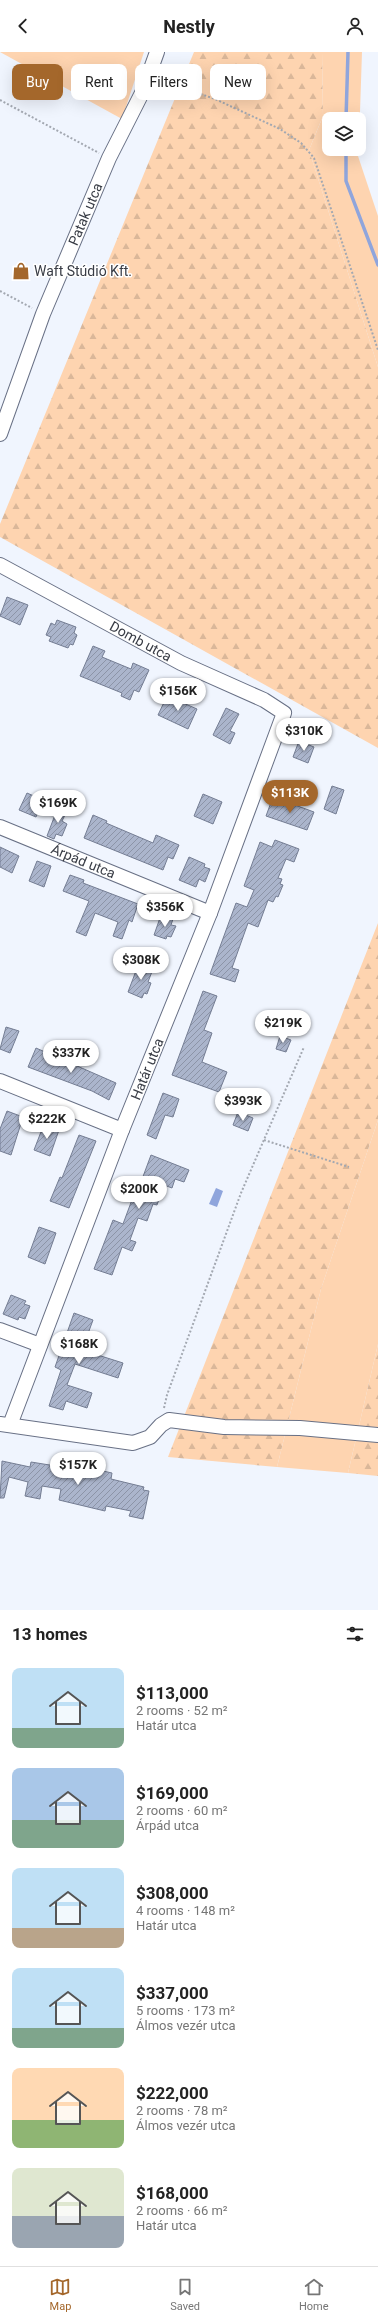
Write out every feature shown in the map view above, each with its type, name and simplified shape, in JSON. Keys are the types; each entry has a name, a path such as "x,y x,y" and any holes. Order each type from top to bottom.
{"street":[{"name":"Patak utca","path":"153,64 157,52"},
{"name":"Patak utca","path":"0,434 43,314 109,158 138,100"},
{"name":"Domb utca","path":"0,565 181,663 264,700 284,713"},
{"name":"Határ utca","path":"5,1425 40,1345 122,1130 210,913 284,713"},
{"name":"Árpád utca","path":"0,827 210,913"},
{"path":"0,1081 122,1130"},
{"path":"0,1330 40,1345"},
{"path":"5,1425 133,1443 150,1437 161,1425 169,1420 224,1427 300,1428 378,1436"}],"path":[{"path":"202,94 280,128 301,143 314,158 378,350"},
{"path":"0,100 109,158"},
{"path":"0,291 43,314"},
{"path":"161,1425 167,1395 241,1193 304,1048"},
{"path":"264,1140 349,1166"}],"green space":[{"path":"0,52 144,52 140,64 135,64 135,79 122,119 87,100 127,100 127,64 71,64 71,91 63,87 63,64 22,64"},
{"path":"194,52 322,52 323,112 322,118 309,150 378,367 378,748 0,537 0,524 174,100 202,100 202,64 189,64"},
{"path":"322,52 362,52 360,112 323,112"},
{"path":"322,118 322,156 358,156 378,216 378,367 309,150"},
{"path":"378,923 378,1120 321,1289 277,1467 168,1457"},
{"path":"378,1120 378,1344 348,1473 277,1467 321,1289"},
{"path":"378,1344 378,1476 348,1473"}],"water":[{"path":"216,1188 223,1191 217,1207 209,1204"}],"building":[{"path":"7,597 28,605 20,625 0,616"},
{"path":"57,620 76,627 74,633 77,635 73,645 70,644 68,648 49,641 51,637 46,635 51,623 55,625"},
{"path":"93,646 105,651 102,657 131,669 133,663 149,670 139,692 134,690 130,700 121,696 122,693 80,676"},
{"path":"167,696 197,709 188,729 158,715"},
{"path":"226,708 239,714 230,731 235,733 230,744 213,735"},
{"path":"299,741 314,747 308,763 293,757"},
{"path":"332,786 344,790 336,814 324,809"},
{"path":"27,793 43,800 36,817 19,810"},
{"path":"203,794 222,802 213,824 194,816"},
{"path":"273,797 314,812 307,830 266,816"},
{"path":"58,807 67,811 62,821 67,824 62,836 56,834 54,839 47,836"},
{"path":"93,815 107,821 106,823 153,843 156,835 179,845 173,859 168,857 163,870 84,838"},
{"path":"275,840 299,849 294,862 286,859 278,878 282,879 280,884 283,885 278,897 276,896 273,902 268,900 258,927 248,923 232,968 239,970 235,982 210,974 236,903 247,907 254,890 244,886 260,842 272,847"},
{"path":"0,847 19,856 12,873 0,867"},
{"path":"189,857 205,864 204,867 210,869 205,882 199,879 196,887 179,880"},
{"path":"37,861 51,866 44,887 29,881"},
{"path":"70,875 84,880 83,883 138,904 132,922 129,920 122,939 113,936 118,922 95,913 86,936 76,932 89,901 63,891"},
{"path":"161,915 173,919 171,925 176,926 171,937 167,936 166,939 154,935"},
{"path":"139,963 153,969 148,982 151,983 147,994 144,993 142,998 128,992"},
{"path":"203,991 217,996 204,1030 212,1033 202,1062 227,1072 219,1092 172,1075"},
{"path":"6,1027 19,1031 10,1053 0,1049"},
{"path":"280,1036 291,1040 286,1052 276,1049"},
{"path":"36,1048 116,1083 109,1100 92,1091 28,1067"},
{"path":"163,1093 179,1099 173,1117 165,1115 156,1139 147,1135"},
{"path":"7,1111 23,1117 11,1155 0,1151 0,1129"},
{"path":"238,1112 253,1118 248,1131 233,1125"},
{"path":"44,1124 59,1130 50,1156 34,1150"},
{"path":"79,1135 96,1141 69,1208 50,1201 60,1177 62,1178"},
{"path":"151,1155 189,1170 184,1182 175,1179 172,1188 164,1185 157,1205 153,1204 147,1221 138,1218 130,1240 136,1242 132,1251 122,1247 112,1275 94,1269 113,1220 123,1224"},
{"path":"39,1227 56,1233 45,1264 28,1257"},
{"path":"11,1295 26,1301 24,1304 30,1306 25,1319 19,1317 18,1320 3,1314"},
{"path":"74,1313 93,1320 82,1350 123,1363 118,1378 75,1364 67,1385 92,1393 87,1408 66,1401 63,1410 49,1406 61,1370 55,1367"},
{"path":"2,1461 30,1467 31,1462 62,1467 63,1462 112,1473 111,1479 144,1487 143,1490 149,1491 143,1519 129,1516 131,1511 106,1506 105,1511 59,1500 61,1489 42,1486 40,1499 25,1496 28,1482 9,1477 4,1498 0,1498"}],"waterway":[{"path":"346,112 348,52"},
{"path":"346,156 346,181 378,265"}],"place":[{"name":"Waft Stúdió Kft.","path":"21,271"}]}
